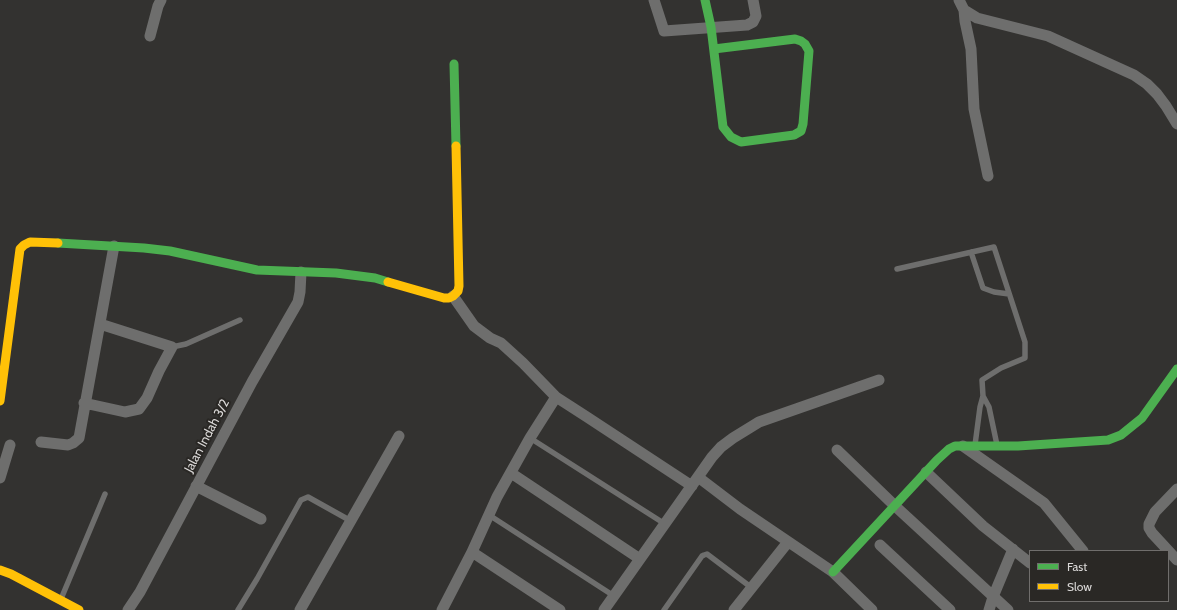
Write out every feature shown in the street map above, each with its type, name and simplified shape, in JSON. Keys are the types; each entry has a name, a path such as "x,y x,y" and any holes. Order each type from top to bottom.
{"street":[{"path":"150,36 160,0"},
{"path":"654,0 664,30 747,25 753,22 756,16 753,0"},
{"path":"705,0 711,27 723,127 731,137 741,142 794,135 801,131 803,124 809,51 805,44 795,39 714,49"},
{"path":"962,5 976,18 1048,36 1134,75 1147,84 1157,94 1177,124"},
{"path":"962,5 970,49 974,109 988,176"},
{"path":"0,400 20,249 30,242 114,246 170,251 257,270 336,273 375,278 444,298 453,296 458,290 459,286 454,64"},
{"path":"41,442 68,445 79,438 84,403 114,246"},
{"name":"Jalan Indah 3/2","path":"128,610 140,592 252,382 298,302 301,272"},
{"path":"453,296 474,326 490,338 501,343 556,397 740,509 833,572 872,610"},
{"path":"84,403 124,412 139,409 147,398 172,347 100,324"},
{"path":"833,572 949,449 955,446 1018,446 1108,440 1120,435 1142,418 1177,369"},
{"path":"604,610 712,457 721,447 749,427 759,422 879,380"},
{"path":"442,610 472,552 497,497 530,438 556,397"},
{"path":"300,610 399,436"},
{"path":"0,478 10,445"},
{"path":"963,446 1044,503 1082,550"},
{"path":"838,450 895,506 1008,610"},
{"path":"926,472 984,526 1029,562"},
{"path":"511,473 640,559"},
{"path":"196,486 261,519"},
{"path":"1168,550 1152,533 1149,524 1155,512 1177,489"},
{"path":"734,610 788,542"},
{"path":"880,545 950,610"},
{"path":"989,610 1013,549"},
{"path":"1169,551 1177,560"},
{"path":"472,552 560,610"},
{"path":"0,570 11,574 78,610"}],"lane":[{"path":"897,269 994,247 1025,342 1025,358 1001,368 982,380 983,396 975,445"},
{"path":"970,252 983,288 994,292 1009,294"},
{"path":"172,347 186,344 240,320"},
{"path":"983,396 989,407 997,446"},
{"path":"530,438 665,524"},
{"path":"60,600 105,494"},
{"path":"238,610 301,500 308,497 351,521"},
{"path":"489,515 614,596"},
{"path":"664,610 702,556 707,554 752,588"}],"traffic: fast":[{"path":"705,0 711,27 723,127 731,137 741,142 794,135 801,131 803,124 809,51 805,44 795,39 714,49"},
{"path":"454,64 456,146"},
{"path":"58,243 170,251 257,270 336,273 375,278 388,282"},
{"path":"833,572 949,449 955,446 1018,446 1108,440 1121,435 1142,418 1177,369"}],"traffic: slow":[{"path":"388,282 444,298 449,298 458,291 456,146"},
{"path":"0,401 20,249 30,242 58,243"},
{"path":"0,570 11,574 79,610"}]}
